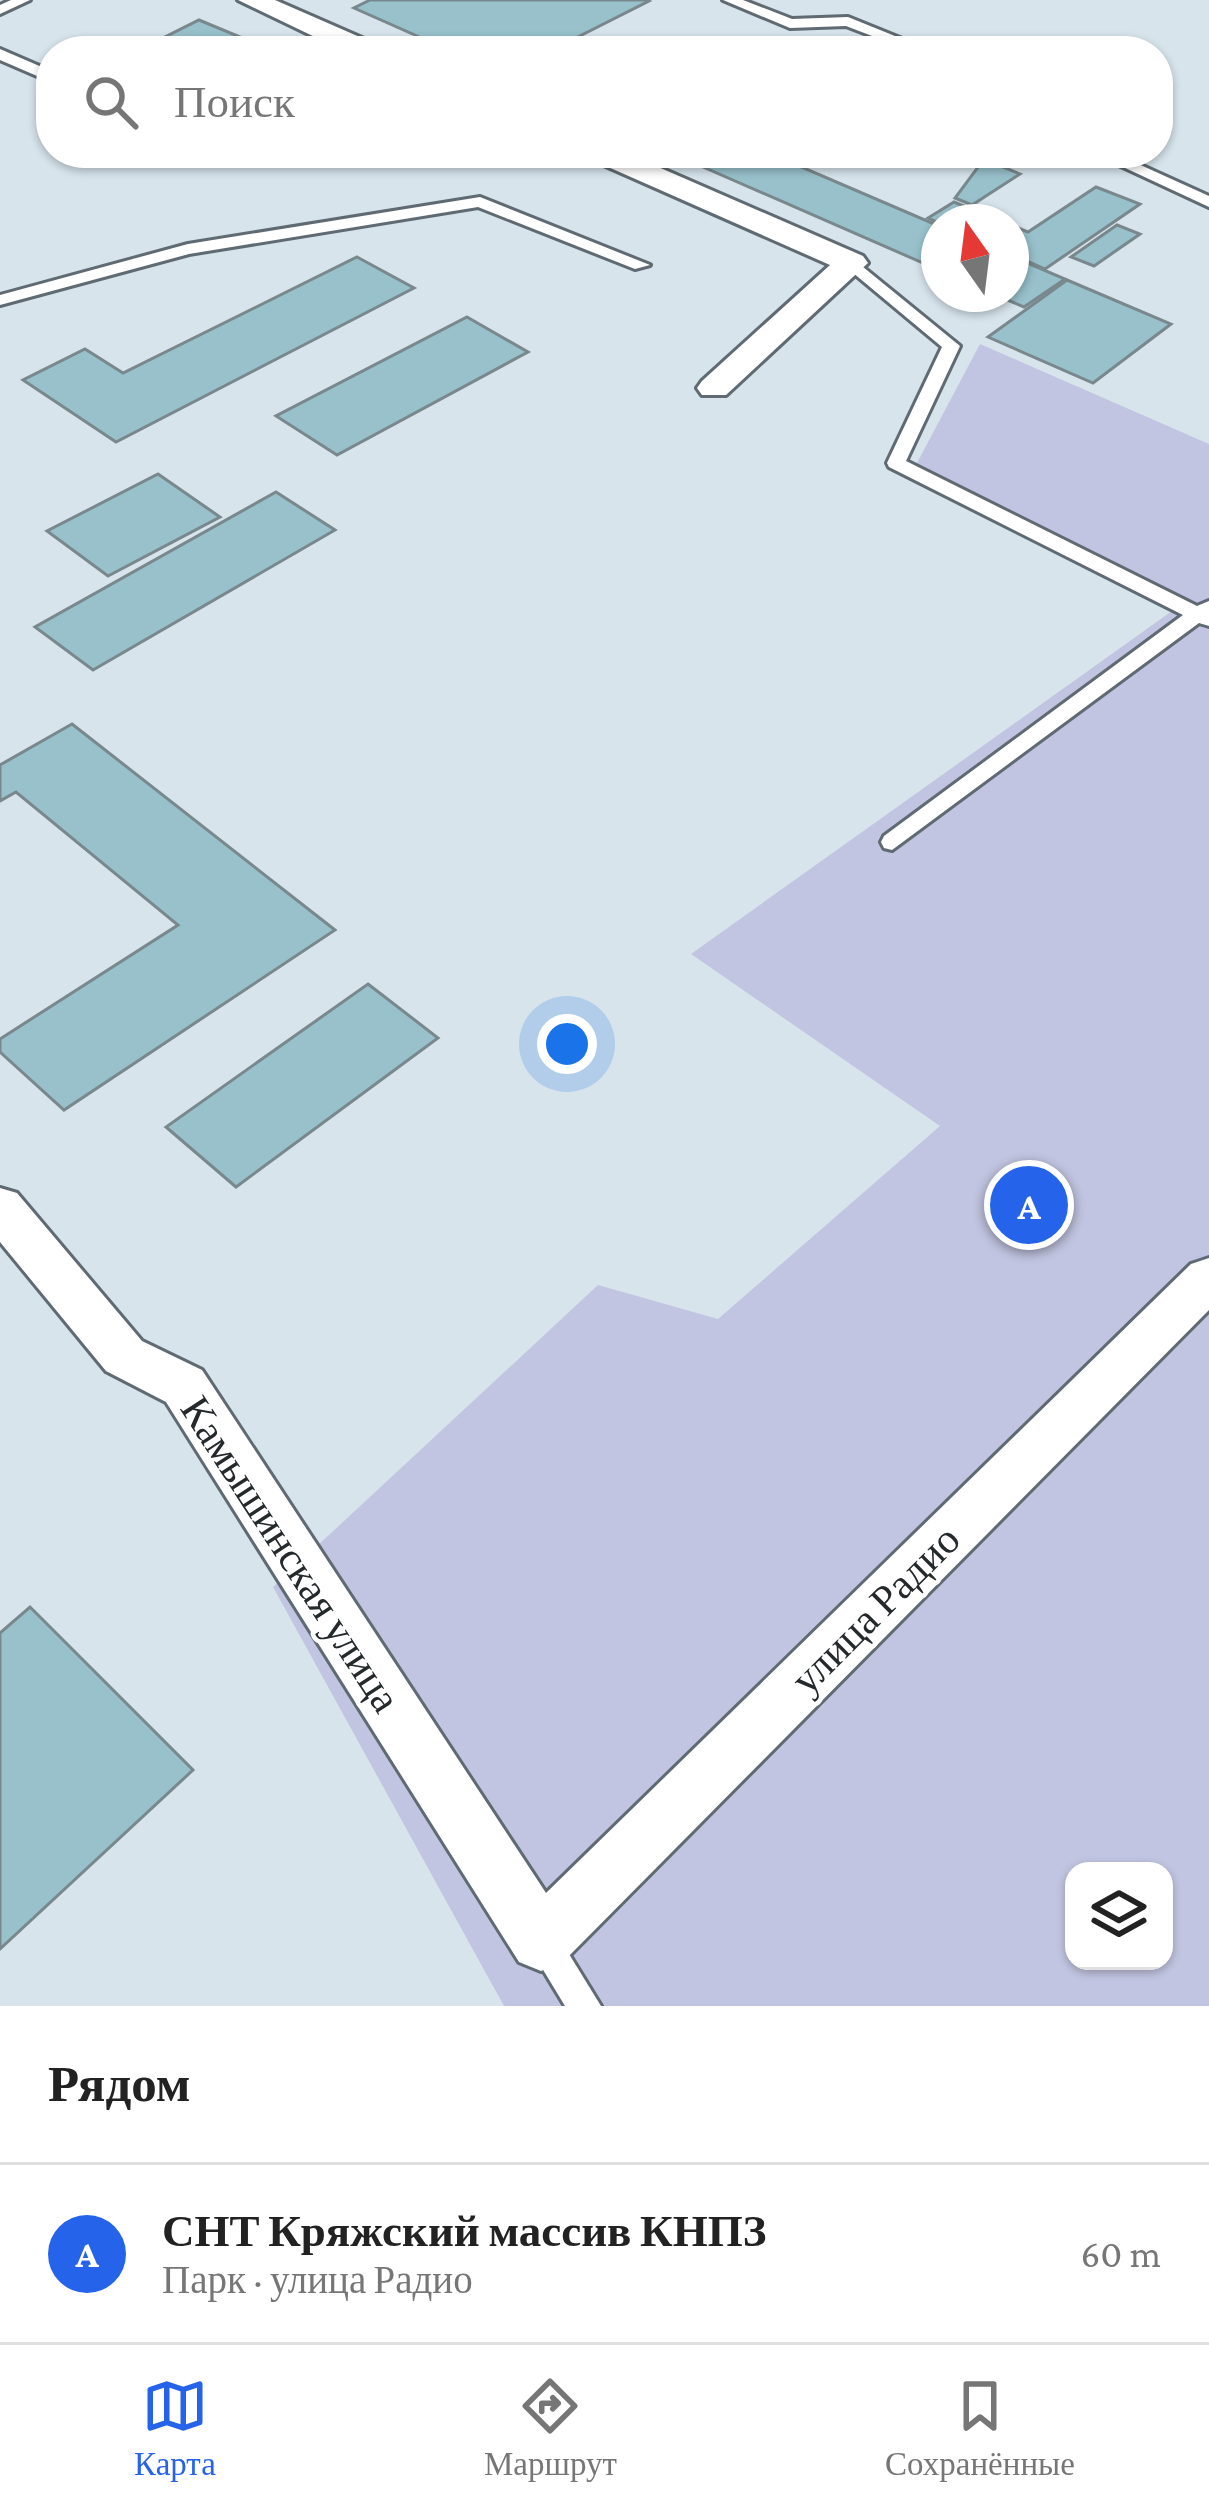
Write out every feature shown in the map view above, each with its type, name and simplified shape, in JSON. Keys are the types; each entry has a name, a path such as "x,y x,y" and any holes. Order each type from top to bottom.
{"street":[{"path":"251,0 334,36"},
{"path":"635,168 852,263 714,388"},
{"name":"Камышинская улица","path":"0,1208 124,1356 184,1386 541,1940"},
{"name":"улица Радио","path":"541,1940 1209,1278"}],"lane":[{"path":"0,10 23,0"},
{"path":"730,0 790,24 848,21 886,36"},
{"path":"0,54 36,70"},
{"path":"1134,168 1209,202"},
{"path":"0,300 188,249 480,202 641,265"},
{"path":"852,263 951,346 896,463 1205,614 892,842"},
{"path":"541,1940 584,2006"}],"shaded area":[{"path":"980,344 1209,444 1209,2006 504,2006 273,1587 598,1285 718,1319 940,1126 691,954 1186,601 917,463"}],"building":[{"path":"370,0 649,1 580,36 417,36 354,8"},
{"path":"199,20 238,36 167,36"},
{"path":"705,168 804,168 921,218 921,262"},
{"path":"977,168 1006,168 1020,174 974,204 955,198"},
{"path":"1096,187 1140,204 1045,269 1029,262 1029,231"},
{"path":"1117,225 1140,234 1094,266 1071,257"},
{"path":"357,257 414,288 116,442 23,380 85,349 123,373"},
{"path":"1029,264 1065,279 1029,304"},
{"path":"1067,280 1171,324 1093,383 988,337 1029,312"},
{"path":"467,317 528,352 337,455 276,416"},
{"path":"158,474 220,517 108,576 47,531"},
{"path":"276,492 335,530 93,670 35,627"},
{"path":"72,724 335,930 64,1110 0,1052 0,1039 178,925 16,792 0,801 0,765"},
{"path":"368,984 438,1038 236,1187 166,1127"},
{"path":"30,1607 193,1770 0,1949 0,1633"}],"place":[{"name":"СНТ Кряжский массив КНПЗ","path":"1029,1205"}]}
